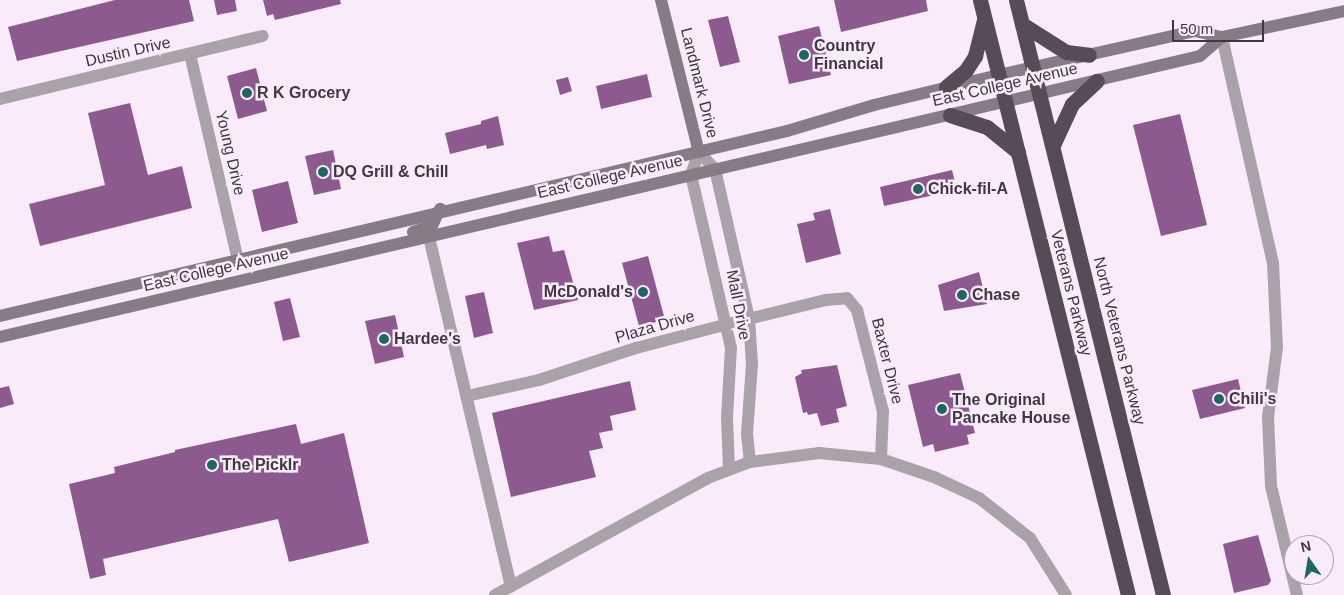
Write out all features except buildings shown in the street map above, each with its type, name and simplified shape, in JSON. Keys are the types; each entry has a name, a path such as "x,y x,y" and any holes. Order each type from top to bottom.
{"highway":[{"name":"Veterans Parkway","path":"980,0 1128,595"},
{"path":"1016,0 1040,95"},
{"path":"946,87 966,70 975,56 985,18"},
{"path":"1022,24 1066,52 1089,55"},
{"path":"1053,145 1072,104 1097,81"},
{"name":"North Veterans Parkway","path":"1040,95 1163,595"},
{"path":"950,115 987,127 1018,152"}],"main road":[{"name":"Landmark Drive","path":"661,0 699,152"},
{"name":"East College Avenue","path":"0,337 715,169 1040,95 1200,56 1222,38 1344,11"},
{"name":"East College Avenue","path":"0,316 238,260 440,209 699,152 946,87 1195,30 1222,38"},
{"path":"328,260 357,247 426,229 438,220 440,209"}],"street":[{"name":"Dustin Drive","path":"0,99 264,36"},
{"path":"1222,38 1274,263 1276,347 1268,417 1271,486 1297,595"},
{"name":"Young Drive","path":"190,54 238,260"},
{"name":"Landmark Drive","path":"699,152 715,169"},
{"path":"691,175 699,152"},
{"name":"Mall Drive","path":"715,169 749,319 752,364 747,434 750,462"},
{"name":"Mall Drive","path":"691,175 728,324 731,348 726,417 728,469"},
{"path":"429,237 511,586"},
{"name":"Plaza Drive","path":"467,396 539,380 636,348 728,324 839,297 852,301"},
{"name":"Baxter Drive","path":"852,301 858,310 883,411 881,459"},
{"path":"496,595 728,469 750,462 798,453 881,459 934,477 996,509 1030,538 1066,595"}],"place":[{"name":"Country Financial","path":"804,55"},
{"name":"R K Grocery","path":"247,93"},
{"name":"DQ Grill & Chill","path":"323,172"},
{"name":"Chick-fil-A","path":"918,189"},
{"name":"McDonald's","path":"643,292"},
{"name":"Chase","path":"962,295"},
{"name":"Hardee's","path":"384,339"},
{"name":"Chili's","path":"1219,399"},
{"name":"The Original Pancake House","path":"942,409"},
{"name":"The Picklr","path":"212,465"}]}
